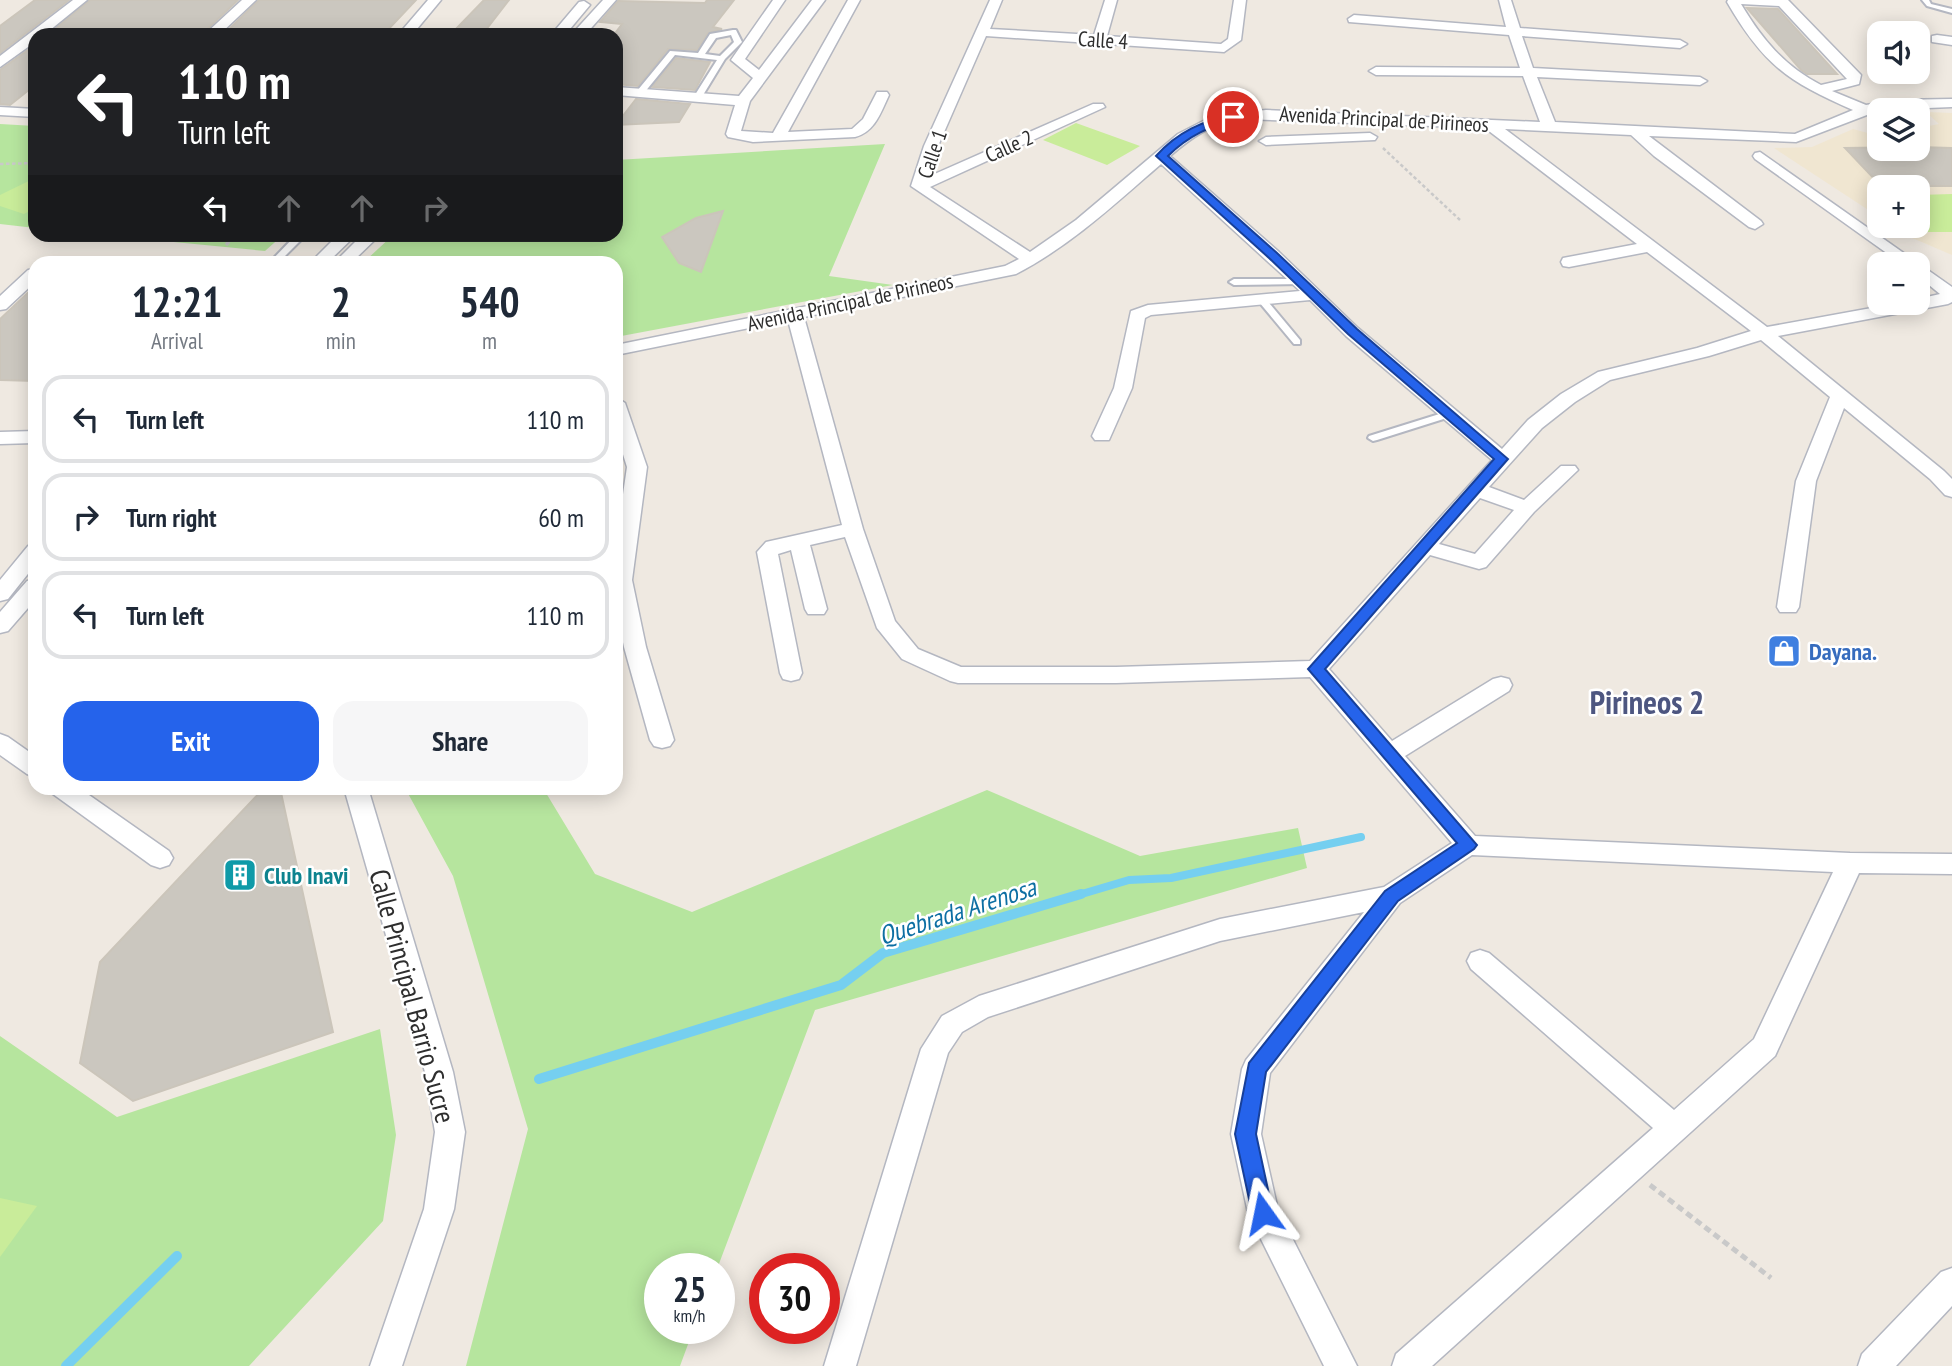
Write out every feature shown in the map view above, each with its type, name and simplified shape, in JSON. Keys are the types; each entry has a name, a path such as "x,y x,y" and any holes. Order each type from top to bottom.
{"street":[{"path":"46,28 81,0"},
{"path":"219,28 250,0"},
{"path":"411,28 435,0"},
{"path":"564,28 588,0"},
{"path":"584,28 610,0"},
{"path":"761,78 738,60 779,0"},
{"path":"819,0 743,101 733,134 745,138 855,133 865,129 882,95"},
{"path":"778,137 854,0"},
{"name":"Calle 1","path":"996,0 931,146 919,186 1031,260"},
{"path":"1099,40 1111,0"},
{"name":"Calle 4","path":"982,32 1224,48 1234,40 1240,0"},
{"path":"1505,0 1549,126"},
{"path":"1818,90 1854,81 1854,75 1783,2 1733,2 1765,53 1783,70 1818,90 1865,110"},
{"path":"1354,19 1680,44"},
{"path":"1937,39 1952,41"},
{"path":"0,64 28,42"},
{"path":"1376,71 1528,72 1700,81"},
{"path":"623,92 743,101"},
{"name":"Avenida Principal de Pirineos","path":"623,349 1010,270 1031,260 1073,231 1176,142 1208,123 1249,114 1796,138 1815,133 1865,110 1893,105 1952,103"},
{"name":"Calle 2","path":"919,186 1098,107"},
{"path":"0,111 28,113"},
{"path":"1302,115 1316,138"},
{"path":"1489,124 1764,333 1937,475 1952,491"},
{"path":"1634,130 1659,153 1755,224"},
{"path":"1266,141 1370,136"},
{"path":"1161,156 1502,459"},
{"path":"1759,156 1895,252"},
{"path":"325,256 340,242"},
{"path":"349,256 364,242"},
{"path":"1569,262 1652,246"},
{"path":"1930,278 1952,295 1930,302"},
{"path":"0,305 28,279"},
{"path":"1102,436 1123,388 1137,315 1148,310 1262,299 1307,288"},
{"path":"795,314 853,528 885,623 910,654 958,675 1116,675 1316,669 1502,459 1535,424 1568,398 1604,376 1703,352 1764,333 1867,314"},
{"path":"1788,607 1806,481 1840,396"},
{"path":"623,424 637,467 623,566"},
{"path":"0,438 28,436"},
{"path":"0,453 28,451"},
{"path":"1424,546 1479,562 1527,508 1568,470"},
{"path":"1475,489 1527,508"},
{"path":"792,673 766,552 773,547 853,528"},
{"path":"799,541 816,609"},
{"path":"0,594 28,560"},
{"path":"623,590 635,647 662,740"},
{"path":"0,599 28,597"},
{"path":"0,626 28,600"},
{"path":"1316,669 1468,845"},
{"path":"1389,754 1501,685"},
{"path":"0,743 28,763"},
{"path":"72,795 160,858"},
{"name":"Calle Principal Barrio Sucre","path":"358,795 439,1072 450,1132 439,1209 386,1366"},
{"path":"1341,1366 1263,1213 1246,1134 1256,1069 1391,896 1468,845 1850,863 1952,864"},
{"path":"1408,1366 1765,1047 1787,993 1826,921 1850,863"},
{"path":"840,1366 935,1049 952,1024 979,1008 1220,930 1391,896"},
{"path":"1480,961 1675,1129"},
{"path":"1874,1366 1952,1283"}],"lane":[{"path":"1925,0 1929,5 1952,11"},
{"path":"697,97 722,58 738,42 733,32 713,36 701,56"},
{"path":"641,91 673,53 722,58"},
{"path":"280,256 295,242"},
{"path":"1234,282 1307,288"},
{"path":"1262,299 1297,342"},
{"path":"1373,438 1449,414"}],"path":[{"path":"1370,136 1460,220"},
{"path":"0,164 28,163"},
{"path":"226,245 229,242"},
{"path":"1630,1169 1771,1278"}],"shaded area":[{"path":"1930,112 1952,113 1952,255 1912,238 1930,238 1930,175 1867,175 1867,209 1774,148 1812,147 1853,129 1867,133 1867,161 1930,161 1930,126 1939,124 1930,116"}],"green space":[{"path":"1076,123 1140,146 1107,165 1043,140"},
{"path":"0,124 28,126 28,227 0,224"},
{"path":"885,144 829,276 893,285 623,336 623,256 370,256 385,242 623,242 623,160"},
{"path":"28,181 28,212 24,214 0,206 0,195"},
{"path":"1952,194 1952,232 1930,232 1930,195"},
{"path":"173,242 275,242 265,251"},
{"path":"987,790 1140,856 1298,828 1307,868 815,1010 723,1253 644,1253 644,1344 688,1344 680,1366 466,1366 528,1129 453,876 409,795 547,795 595,874 692,912"},
{"path":"380,1029 396,1135 383,1221 249,1366 0,1366 0,1036 117,1117"},
{"path":"0,1198 37,1206 0,1257"}],"building":[{"path":"35,0 69,0 33,28 28,28 28,31 0,53 0,26"},
{"path":"90,0 238,0 208,28 56,28"},
{"path":"259,0 416,0 390,28 230,28"},
{"path":"484,0 509,0 487,28 457,28"},
{"path":"707,0 734,0 713,27 722,29 708,33 697,50 668,49 638,86 623,85 623,28 619,28 622,24 600,22 618,1 705,3"},
{"path":"1747,8 1778,9 1837,74 1807,74 1801,70"},
{"path":"28,50 28,91 10,105 0,104 0,70"},
{"path":"676,58 710,62 695,90 652,87"},
{"path":"636,99 690,104 679,122 623,125 623,116"},
{"path":"1930,147 1952,148 1952,186 1930,186 1930,175 1871,175 1845,148 1867,148 1867,161 1930,161"},
{"path":"723,211 701,272 679,263 662,237 696,218"},
{"path":"28,293 28,381 0,380 0,319"},
{"name":"Club Inavi","path":"257,795 282,795 333,1032 133,1101 80,1063 100,962"}],"waterway":[{"name":"Quebrada Arenosa","path":"1075,896 1129,880 1171,878 1361,837"},
{"name":"Quebrada Arenosa","path":"539,1079 841,985 883,953 1081,894"},
{"name":"Quebrada Arenosa","path":"66,1366 177,1256"}],"place":[{"name":"Dayana.","path":"1784,651"},
{"name":"Club Inavi","path":"240,875"}],"district":[{"name":"Pirineos 2","path":"1647,702"}],"route":[{"path":"1233,117 1208,123 1176,142 1161,156 1273,255 1352,332 1502,459 1316,669 1468,845 1391,896 1256,1069 1246,1134 1263,1213"}]}
